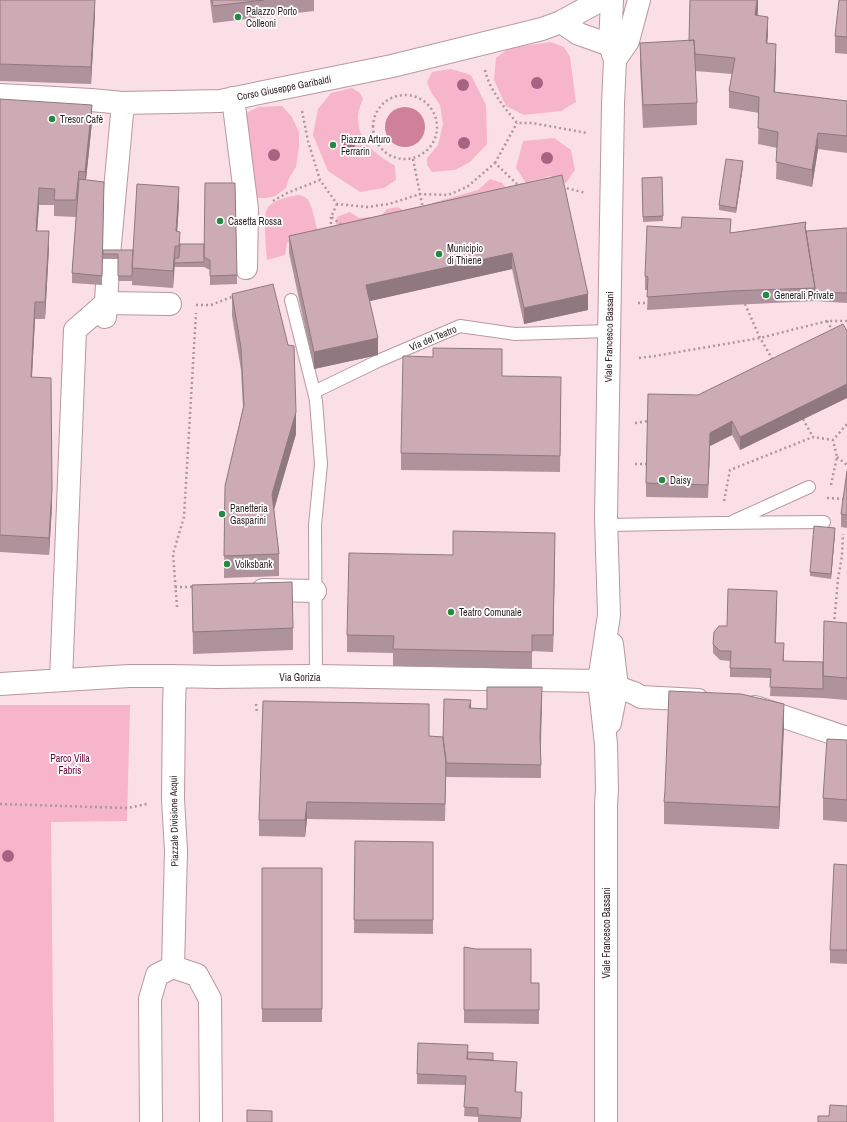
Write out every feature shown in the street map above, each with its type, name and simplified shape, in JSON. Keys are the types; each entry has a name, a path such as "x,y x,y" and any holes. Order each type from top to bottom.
{"street":[{"name":"Corso Giuseppe Garibaldi","path":"0,95 123,103 220,101 392,66 542,29 561,22 601,0"},
{"name":"Viale Francesco Bassani","path":"606,1122 606,744 609,615 607,525 613,104 612,0"},
{"path":"561,22 579,34 613,52 628,41 639,0"},
{"path":"233,98 247,209 246,268"},
{"path":"106,311 109,259 123,103"},
{"path":"61,680 75,330 106,311 170,304"},
{"path":"241,589 316,591"},
{"name":"Via Gorizia","path":"0,684 129,676 316,676 608,684 641,697 741,703 847,738"},
{"name":"Piazzale Divisione Acqui","path":"173,967 176,851 173,799 175,676"},
{"path":"151,1122 150,999 158,975 173,967 197,975 210,999 211,1122"}],"lane":[{"path":"291,300 316,401 321,464 315,525 316,676"},
{"name":"Via del Teatro","path":"314,392 378,361 460,326 515,334 609,331"},
{"path":"724,523 809,486"},
{"path":"607,525 824,522"}],"path":[{"path":"479,44 486,76 499,101 517,123"},
{"path":"297,85 308,141 320,180 337,204 367,207 389,204 420,194 448,194 467,187 495,163 517,123"},
{"path":"398,96 409,96 420,99 429,106 435,115 438,126 436,136 431,146 423,154 413,159 393,157 384,152 374,135 373,125 381,106 398,96"},
{"path":"517,123 532,123 587,133"},
{"path":"413,159 424,211"},
{"path":"495,163 517,184 524,185"},
{"path":"247,209 264,206 320,180"},
{"path":"517,184 518,192"},
{"path":"560,187 588,193"},
{"path":"331,232 331,217 337,204"},
{"path":"331,217 348,230"},
{"path":"170,304 211,305 237,295"},
{"path":"638,303 648,303"},
{"path":"746,304 760,338 775,363"},
{"path":"177,608 174,554 184,517 196,305"},
{"path":"828,321 835,334"},
{"path":"639,358 760,338 828,321 847,321"},
{"path":"803,419 813,437"},
{"path":"635,422 648,422"},
{"path":"833,440 847,424"},
{"path":"724,523 730,470 813,437 833,440"},
{"path":"824,522 827,498 837,457 833,440"},
{"path":"837,457 847,465"},
{"path":"635,464 647,464"},
{"path":"827,498 845,499"},
{"path":"834,629 838,579 842,556 843,532"},
{"path":"842,556 847,557"},
{"path":"175,587 197,588"},
{"path":"256,704 257,714"},
{"path":"0,804 127,808 173,799"}],"green space":[{"path":"551,42 564,47 570,57 576,102 561,111 524,115 506,106 494,80 496,58 509,48"},
{"path":"451,69 471,75 486,105 487,144 470,162 455,170 432,172 427,165 427,158 438,145 443,124 440,105 431,92 427,82 432,72"},
{"path":"352,88 360,93 363,99 358,117 361,134 364,141 381,157 395,166 396,180 384,188 360,192 328,171 313,135 318,109 331,93"},
{"path":"282,106 292,117 299,132 299,147 296,167 289,178 286,188 275,196 255,198 243,115 258,107"},
{"path":"554,138 571,150 575,170 566,183 550,176 526,183 516,168 523,141"},
{"path":"490,179 502,183 511,195 437,220 432,203 478,190"},
{"path":"299,195 308,200 314,215 318,233 287,243 285,255 267,260 265,226 267,209 273,203 286,197"},
{"path":"398,207 404,211 336,228 337,217 350,212 359,218 381,216 387,209"},
{"name":"Parco Villa Fabris","path":"0,705 130,705 127,821 51,822 54,1122 0,1122"}],"shaded area":[{"path":"401,107 409,107 416,110 422,116 425,127 422,138 416,144 409,147 401,147 394,144 388,138 385,131 385,123 388,116 394,110"}],"building":[{"path":"0,0 95,0 91,67 0,64"},
{"path":"212,0 264,0 213,6"},
{"path":"690,0 757,0 755,15 768,17 766,43 776,44 774,92 847,101 847,136 818,133 812,170 776,162 778,132 758,128 759,97 729,91 735,58 695,54 694,40 689,41"},
{"path":"839,0 847,0 847,37 835,36"},
{"path":"694,40 697,103 643,105 640,43"},
{"path":"0,99 92,105 85,172 79,171 76,200 54,200 55,189 39,188 36,231 49,231 45,302 35,302 31,377 51,378 52,490 49,538 0,535"},
{"path":"726,159 743,161 736,208 719,205"},
{"path":"562,175 588,294 524,308 512,253 366,285 378,338 314,352 289,236"},
{"path":"662,177 663,216 643,217 642,178"},
{"path":"79,179 104,182 102,276 72,273"},
{"name":"Casetta Rossa","path":"205,183 235,183 237,275 210,276 210,260 204,257"},
{"path":"137,184 179,187 176,231 180,232 179,246 175,246 173,271 132,268"},
{"path":"682,217 731,219 730,233 806,222 805,227 815,288 730,291 647,297 648,277 645,276 647,226 681,228"},
{"path":"847,228 847,293 815,292 806,231"},
{"path":"180,244 204,244 204,262 174,263 175,258 179,258"},
{"path":"103,250 133,250 132,276 118,276 118,254 103,254"},
{"path":"273,284 288,345 294,346 296,412 272,494 279,554 224,556 225,486 244,405 241,348 232,294"},
{"path":"843,324 847,331 847,384 740,437 732,421 710,433 708,485 646,483 648,394 698,395"},
{"path":"433,348 502,349 502,376 561,377 560,456 401,453 403,356 433,357"},
{"path":"847,471 847,515 841,514"},
{"path":"814,526 835,528 831,574 810,572"},
{"name":"Teatro Comunale","path":"453,531 555,533 553,635 532,635 532,652 393,649 394,636 347,635 349,553 453,555"},
{"path":"292,582 293,628 193,632 192,585"},
{"path":"728,589 777,591 775,643 784,643 783,661 823,662 823,689 770,687 771,669 730,668 731,651 720,651 713,644 714,632 719,626 727,626"},
{"path":"824,621 847,623 847,678 823,676"},
{"path":"487,687 542,687 540,737 541,765 446,763 443,738 444,699 471,700 469,708 487,709"},
{"path":"669,691 741,694 784,704 779,807 664,802"},
{"path":"263,701 429,704 429,736 443,737 446,760 445,804 307,802 305,820 259,820"},
{"path":"827,739 847,740 847,800 823,798"},
{"path":"355,841 433,842 433,920 354,920"},
{"path":"834,864 847,865 847,950 830,950"},
{"path":"262,868 322,868 322,1009 262,1009"},
{"path":"464,947 476,949 531,949 531,983 539,983 539,1010 464,1010"},
{"path":"418,1043 468,1045 467,1059 517,1062 515,1092 522,1092 521,1118 478,1115 478,1108 464,1107 466,1076 417,1074"},
{"path":"468,1052 493,1053 493,1060 467,1059"},
{"path":"830,1105 847,1106 847,1122 818,1122 818,1116 829,1116"},
{"path":"247,1110 272,1111 272,1122 247,1122"}],"place":[{"name":"Palazzo Porto Colleoni","path":"238,17"},
{"name":"Tresor Cafè","path":"52,119"},
{"name":"Piazza Arturo Ferrarin","path":"333,145"},
{"name":"Casetta Rossa","path":"220,221"},
{"name":"Municipio di Thiene","path":"439,254"},
{"name":"Generali Private","path":"766,295"},
{"name":"Daisy","path":"662,480"},
{"name":"Panetteria Gasparini","path":"222,514"},
{"name":"Volksbank","path":"227,564"},
{"name":"Teatro Comunale","path":"451,612"}]}
